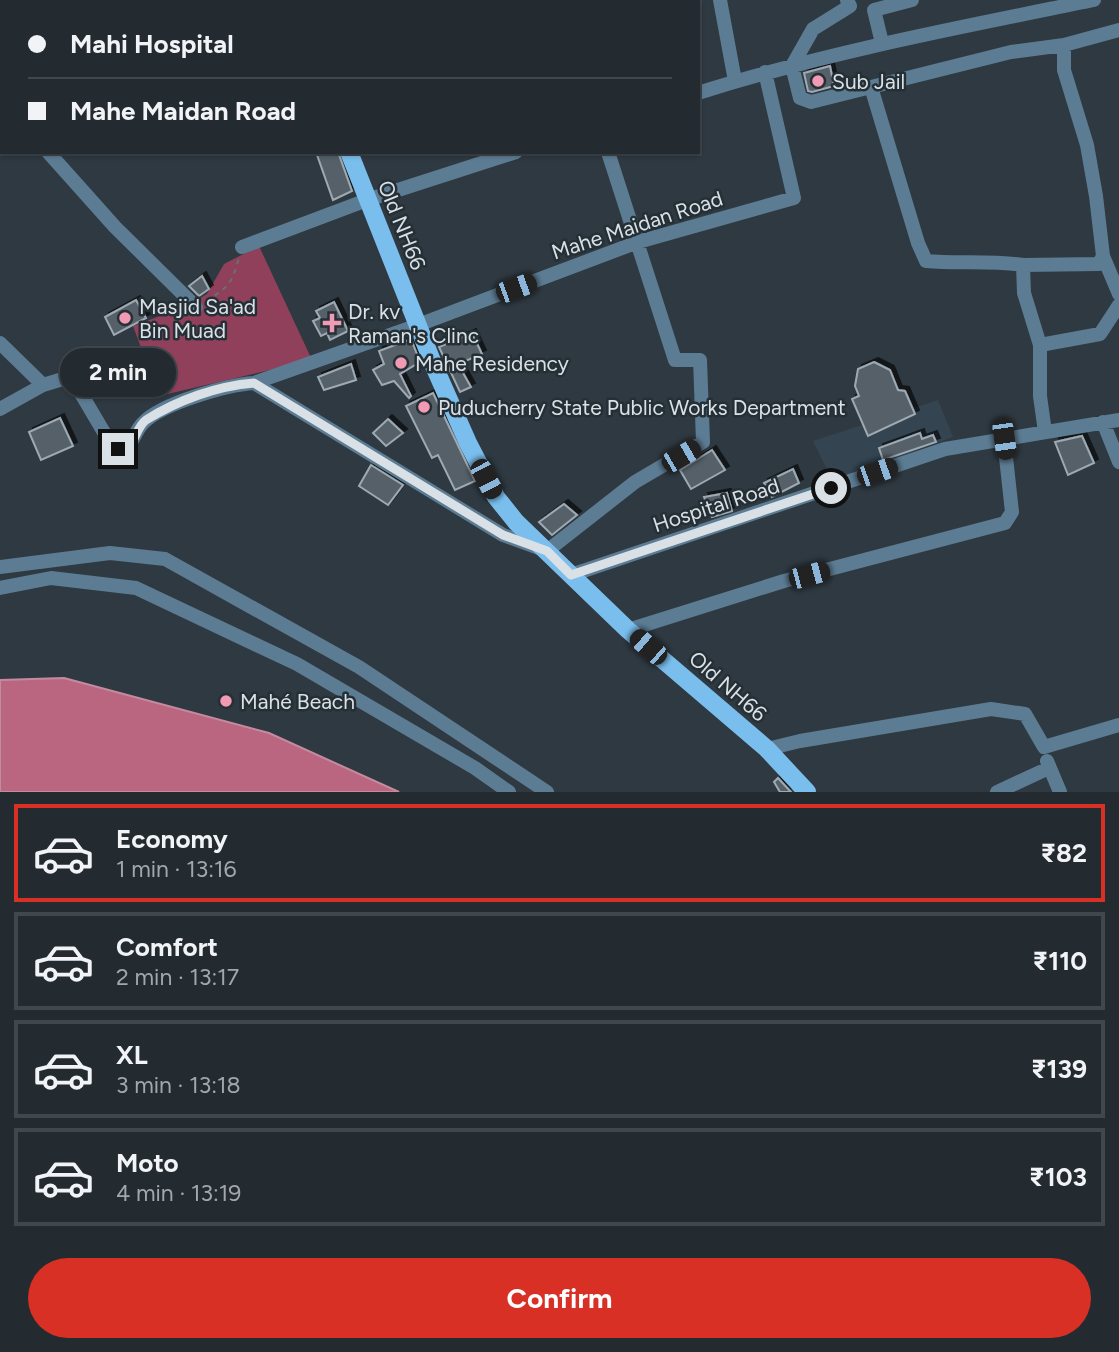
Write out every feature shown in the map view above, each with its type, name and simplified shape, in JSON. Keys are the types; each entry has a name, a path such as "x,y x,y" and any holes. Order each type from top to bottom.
{"main road":[{"name":"Old NH66","path":"350,154 467,443 496,497 516,522 628,630 766,749 807,792"}],"street":[{"path":"720,0 735,81"},
{"path":"847,0 850,6 813,29 792,66 800,98 811,102 1011,52 1064,44 1119,30"},
{"path":"881,43 874,10 912,0"},
{"path":"700,92 765,72 881,43 1068,3 1094,0"},
{"path":"1064,44 1064,70 1087,145 1103,256 1119,294"},
{"name":"Mahe Maidan Road","path":"0,409 43,385 66,378 72,381 112,446 124,450 133,441 142,424 155,415 202,394 254,383 638,242 794,198 765,72"},
{"path":"871,87 918,243 926,261 1004,262 1023,265 1099,264 1103,256"},
{"path":"50,154 115,227 196,307"},
{"path":"242,247 367,200 510,154"},
{"path":"254,383 503,535 547,551 635,482 704,442 700,360 675,360 609,154"},
{"path":"1023,265 1024,293 1040,345 1040,396 1045,432"},
{"path":"1040,345 1100,334 1119,305"},
{"path":"0,343 43,385"},
{"name":"Hospital Road","path":"571,575 945,449 1119,420"},
{"path":"1103,422 1119,462"},
{"path":"628,630 784,581 1005,523 1012,512 1004,439"},
{"path":"0,567 110,553 165,559 359,667 547,792"},
{"path":"0,588 51,578 136,588 297,664 475,768 509,792"},
{"path":"766,749 991,709 1025,714 1044,747 1049,768 1060,792"},
{"path":"1044,747 1119,725"},
{"path":"997,792 1049,768"}],"path":[{"path":"196,307 233,281 242,247"}],"shaded area":[{"path":"259,246 312,360 159,396 133,326 187,306 207,294 224,264"},
{"path":"938,400 953,437 833,482 813,441"},
{"path":"64,678 269,733 399,792 0,792 0,680"}],"building":[{"name":"Sub Jail","path":"830,66 834,86 808,91 804,73"},
{"path":"317,154 339,154 352,191 333,200"},
{"path":"202,276 209,289 199,296 189,286"},
{"name":"Masjid Sa'ad Bin Muad","path":"136,300 146,318 114,335 105,317"},
{"path":"334,302 348,331 330,340 327,333 321,336 313,321 320,318 316,311"},
{"path":"472,333 482,354 458,364 471,387 460,392 439,347"},
{"name":"Mahe Residency","path":"411,339 420,362 400,374 411,396 409,398 394,381 382,385 373,370 384,364 379,351"},
{"path":"874,362 890,370 898,390 905,391 915,414 868,436 852,399 859,396 855,386 858,369"},
{"path":"351,364 356,380 324,390 318,377"},
{"path":"433,393 475,481 455,490 438,455 432,458 406,406"},
{"path":"60,418 73,446 41,460 29,432"},
{"path":"388,419 403,433 386,446 373,433"},
{"path":"920,433 922,439 933,435 936,442 883,460 879,448"},
{"path":"1082,436 1094,463 1068,475 1055,442"},
{"path":"712,450 725,470 691,489 680,470"},
{"path":"371,465 403,485 388,505 359,486"},
{"path":"793,469 799,483 772,497 764,483"},
{"path":"727,493 732,511 712,517 704,497"},
{"path":"564,504 577,515 552,535 539,522"},
{"path":"778,778 791,792 780,792 774,782"}],"place":[{"name":"Sub Jail","path":"818,81"},
{"name":"Masjid Sa'ad Bin Muad","path":"125,318"},
{"name":"Dr. kv Raman's Clinc","path":"332,323"},
{"name":"Mahe Residency","path":"401,363"},
{"name":"Puducherry State Public Works Department","path":"424,407"},
{"name":"Mahé Beach","path":"226,701"}],"route":[{"path":"118,449 124,450 130,445 142,424 155,415 202,394 254,383 503,535 547,551 571,575 831,488"}]}
